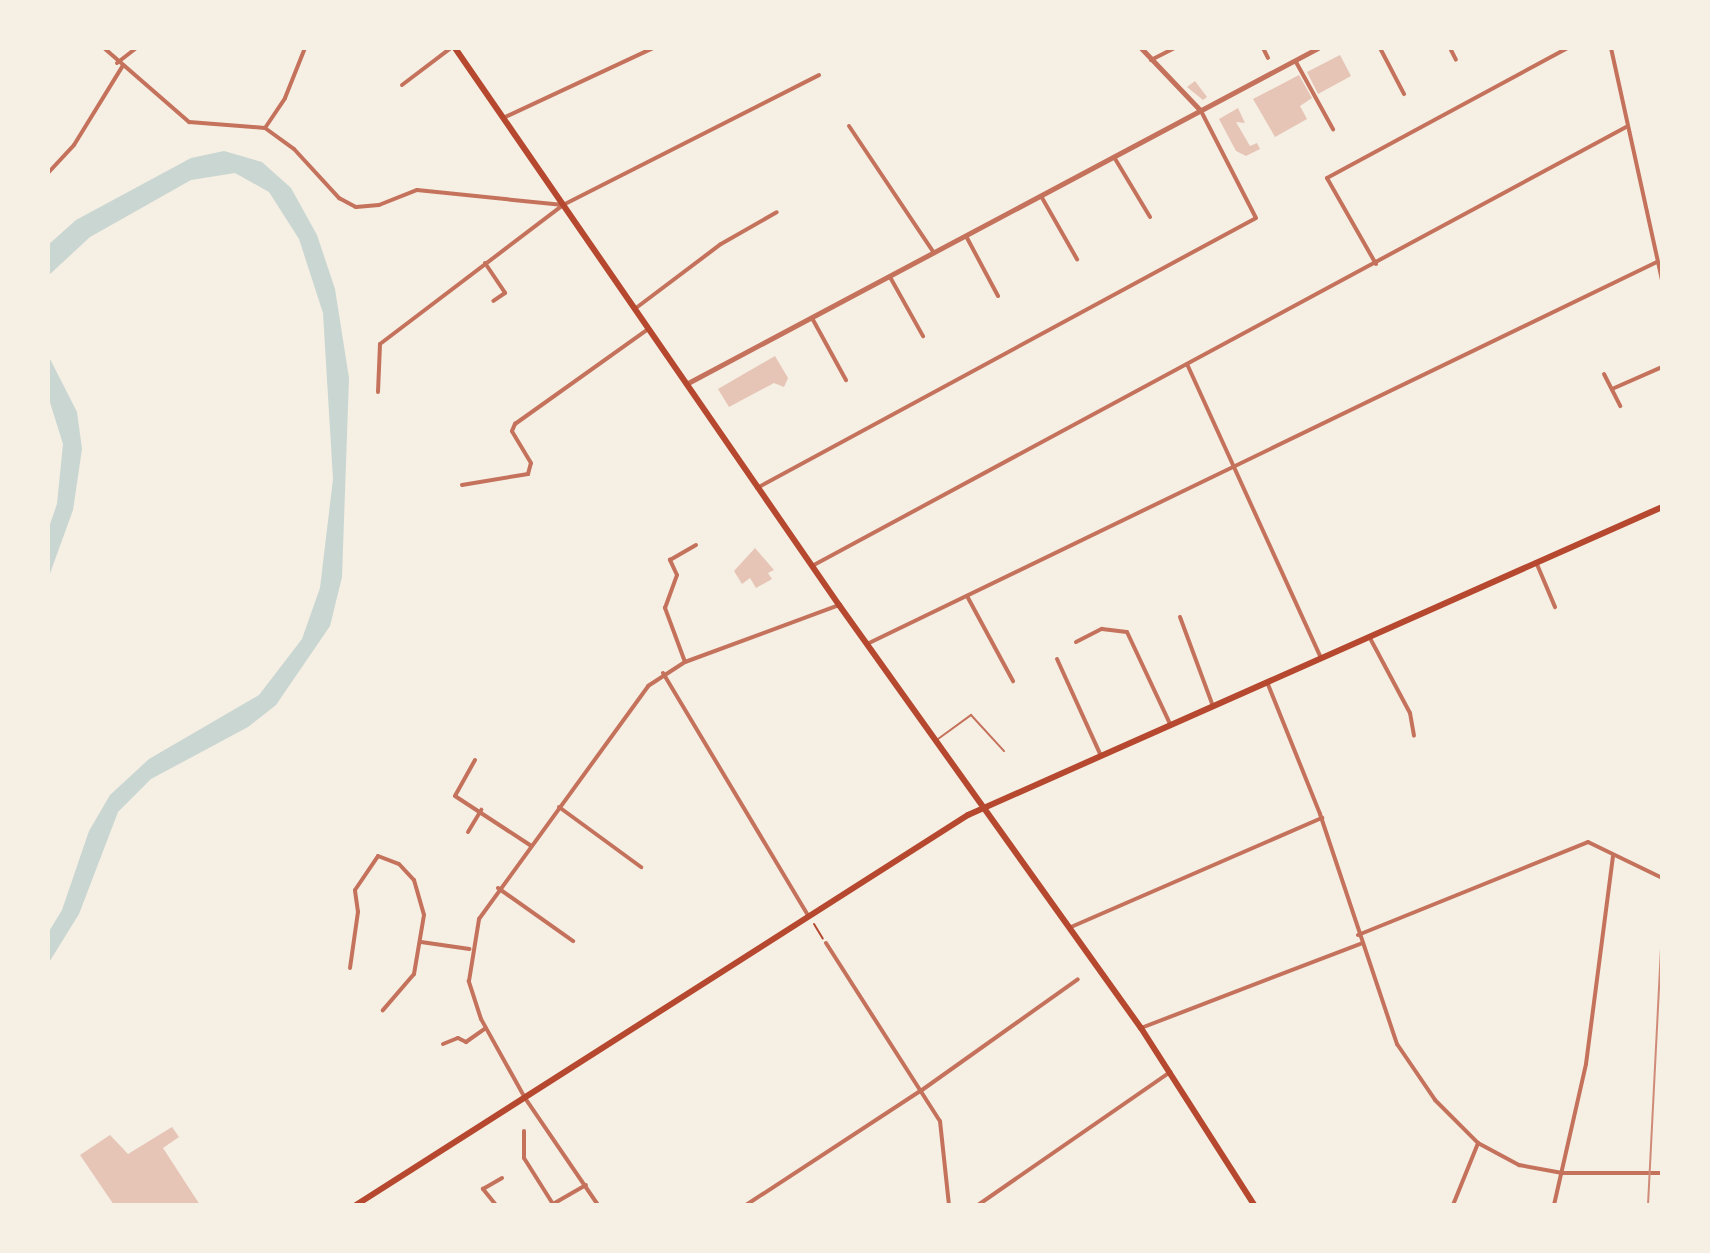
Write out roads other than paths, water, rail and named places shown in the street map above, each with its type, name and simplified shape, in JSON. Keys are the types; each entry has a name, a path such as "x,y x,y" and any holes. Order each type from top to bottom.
{"main road":[{"path":"453,48 839,605 1141,1028 1254,1205"},
{"path":"356,1205 984,809 1321,658 1371,640 1662,507"}],"street":[{"path":"104,48 117,63 189,122 265,128 294,149 339,198 356,207 417,190 563,205"},
{"path":"117,63 136,48"},
{"path":"265,128 285,98 305,48"},
{"path":"402,85 453,48"},
{"path":"503,118 653,48"},
{"path":"757,488 1256,218 1201,111 1141,48"},
{"path":"1151,60 1175,48"},
{"path":"1263,48 1268,58"},
{"path":"686,384 1318,48"},
{"path":"1380,48 1404,94"},
{"path":"1450,48 1456,60"},
{"path":"1376,264 1327,178 1567,48"},
{"path":"1611,48 1662,279"},
{"path":"1296,62 1333,129"},
{"path":"48,173 91,119 122,67"},
{"path":"378,392 380,344 563,205 819,75"},
{"path":"849,126 934,253"},
{"path":"812,566 1626,127"},
{"path":"1114,157 1150,217"},
{"path":"1041,196 1077,259"},
{"path":"634,310 721,244 777,212"},
{"path":"966,236 998,296"},
{"path":"867,644 1657,262"},
{"path":"485,263 505,293 493,301"},
{"path":"890,277 923,336"},
{"path":"812,318 846,380"},
{"path":"462,485 528,474 531,463 512,431 648,329"},
{"path":"1187,364 1321,658"},
{"path":"1612,389 1662,367"},
{"path":"1604,374 1620,406"},
{"path":"685,662 665,608 677,575 670,560 696,545"},
{"path":"1536,562 1555,607"},
{"path":"967,595 1013,681"},
{"path":"598,1205 525,1098 486,1028 469,981 470,949 479,919 498,888 648,686 663,673 685,662 839,605"},
{"path":"1180,617 1213,706"},
{"path":"1076,642 1102,629 1127,632 1170,724"},
{"path":"1371,640 1410,713 1414,736"},
{"path":"1057,659 1101,756"},
{"path":"663,673 809,917"},
{"path":"1267,682 1322,818 1360,944 1397,1044 1435,1100 1478,1143 1519,1165 1562,1173 1662,1173"},
{"path":"475,760 455,796 481,810 530,845"},
{"path":"559,807 641,867"},
{"path":"468,832 481,810"},
{"path":"1071,927 1322,818"},
{"path":"1358,935 1588,842 1662,878"},
{"path":"350,968 358,912 355,890 378,856 399,864 423,898 421,942 414,974 383,1010"},
{"path":"1554,1205 1586,1064 1613,856"},
{"path":"498,888 573,941"},
{"path":"421,942 470,949"},
{"path":"826,943 940,1121 949,1205"},
{"path":"1141,1028 1360,944"},
{"path":"746,1205 922,1090 1078,979"},
{"path":"443,1044 458,1038 466,1042 486,1028"},
{"path":"978,1205 1171,1072"},
{"path":"524,1131 524,1158 553,1204 586,1185"},
{"path":"1453,1205 1478,1143"},
{"path":"496,1205 483,1189 502,1178"}],"lane":[{"path":"935,740 971,715 1004,751"}],"tram line":[{"path":"1648,1205 1662,931"}]}
